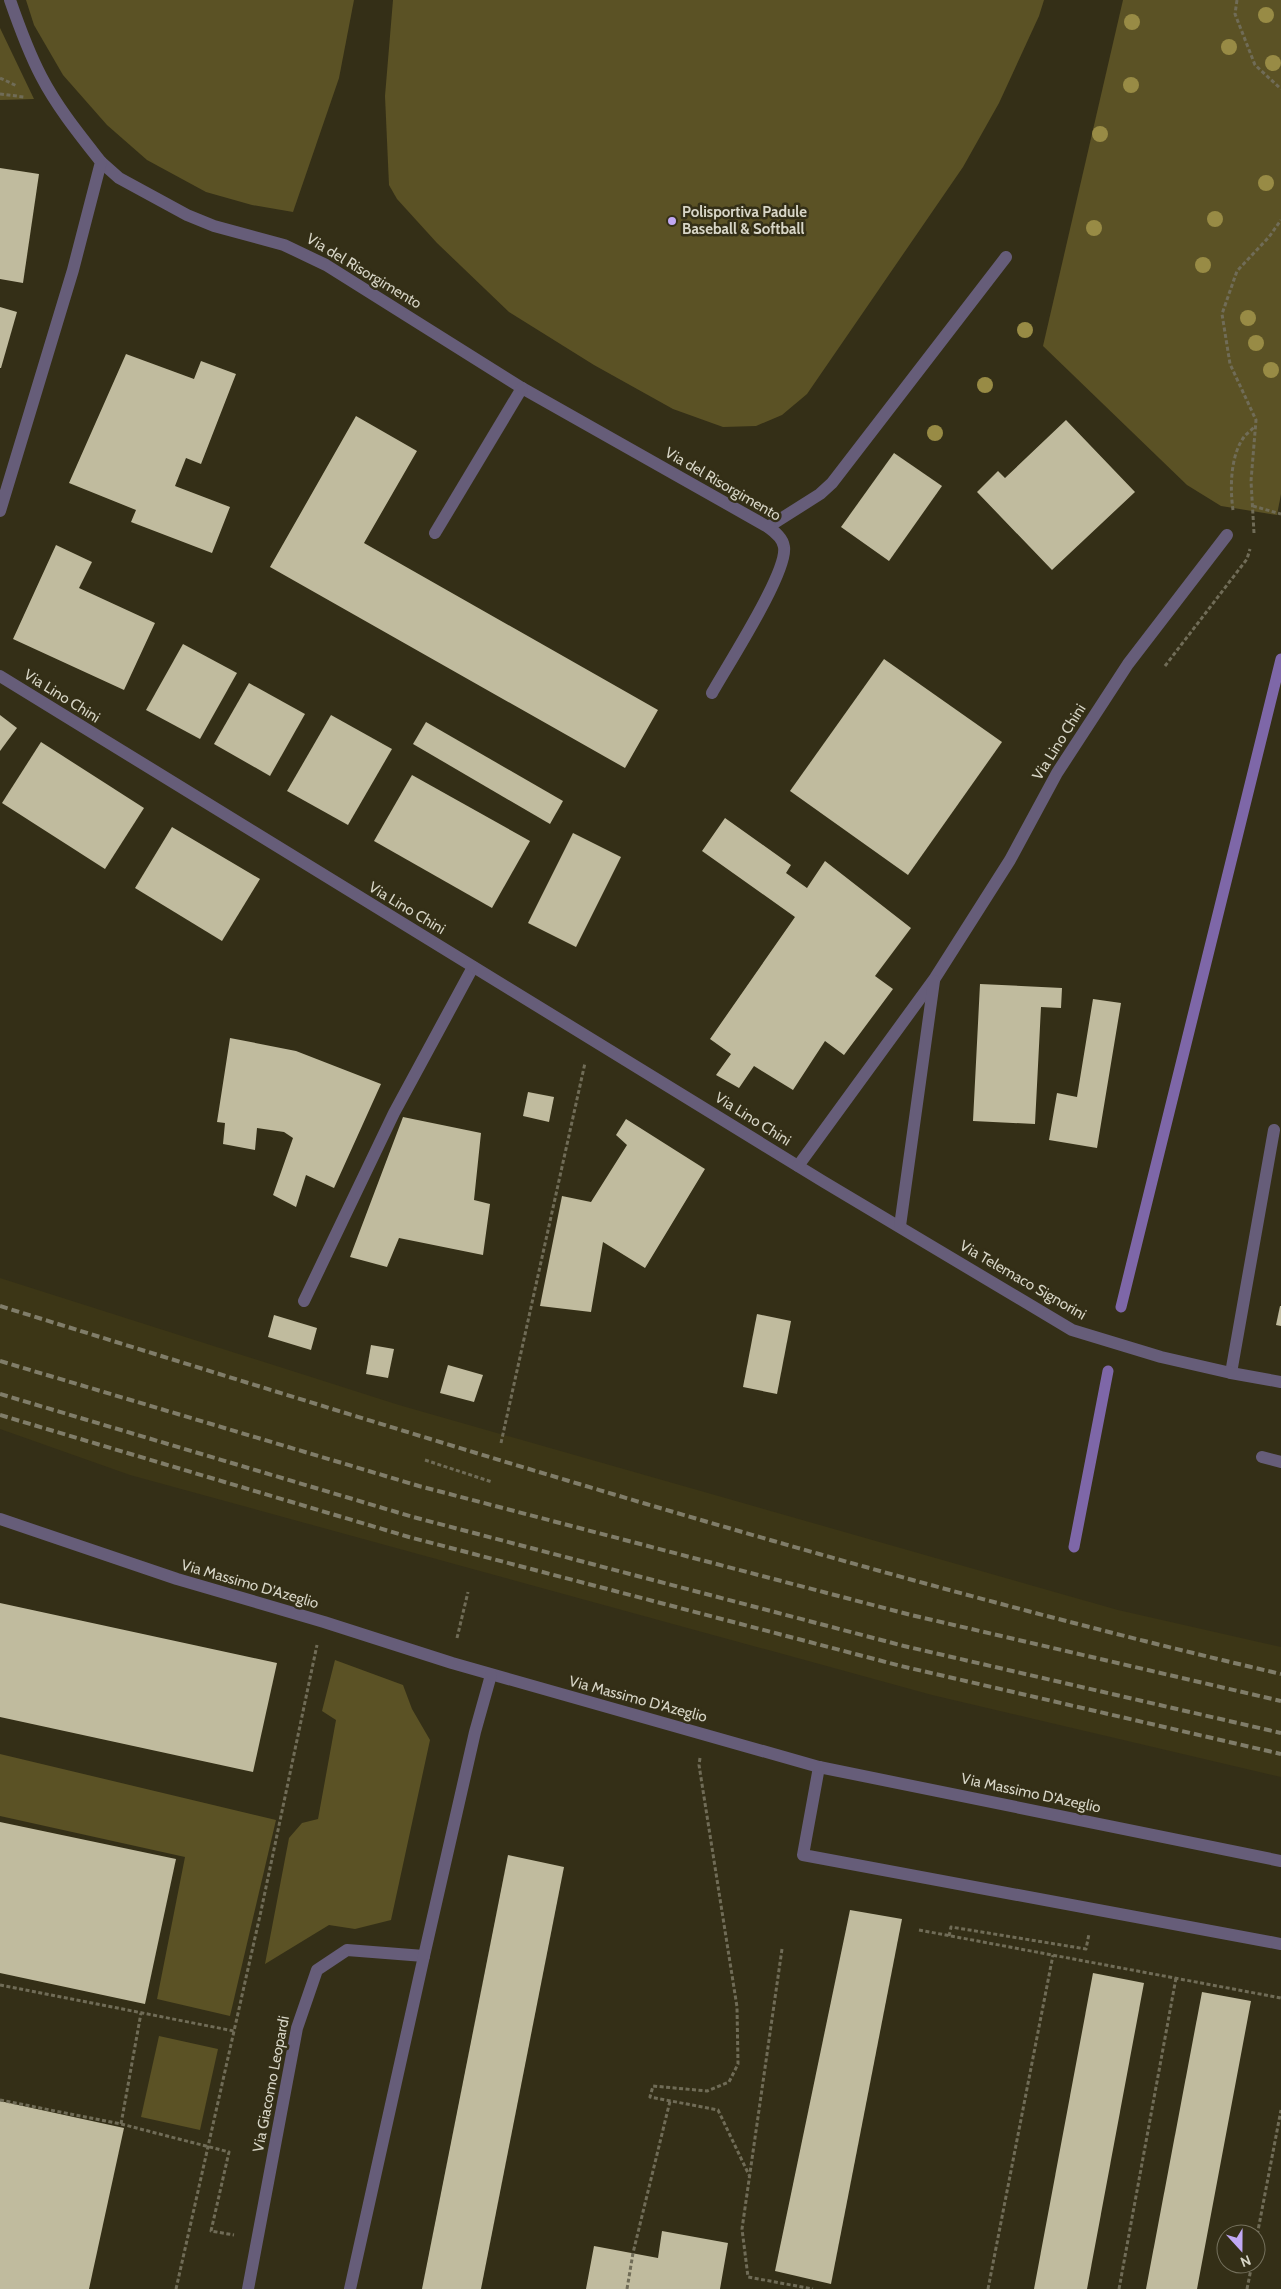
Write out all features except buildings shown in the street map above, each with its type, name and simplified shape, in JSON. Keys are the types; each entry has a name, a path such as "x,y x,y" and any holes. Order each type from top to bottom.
{"street":[{"name":"Via del Risorgimento","path":"10,0 41,76 75,130 101,162 119,178 214,226 284,244 326,265 522,388 768,526 778,535 784,544 783,565 712,692"},
{"path":"0,511 73,270 101,162"},
{"path":"768,526 820,494 832,483 1006,257"},
{"path":"435,533 522,388"},
{"name":"Via Lino Chini","path":"798,1166 935,978 1010,860 1057,772 1122,673 1227,535"},
{"name":"Via Lino Chini","path":"0,676 798,1166 900,1226 935,978"},
{"path":"304,1301 394,1113 473,967"},
{"path":"1231,1373 1274,1130"},
{"name":"Via Telemaco Signorini","path":"900,1226 1072,1330 1161,1357 1281,1382"},
{"path":"1262,1458 1281,1462"},
{"name":"Via Massimo D'Azeglio","path":"0,1519 177,1579 324,1622 491,1675 819,1767 1281,1861"},
{"path":"350,2289 424,1956 491,1675"},
{"path":"819,1767 803,1855 1281,1944"},
{"name":"Via Giacomo Leopardi","path":"248,2289 297,2028 317,1970 347,1950 424,1956"}],"path":[{"path":"1237,0 1235,14 1255,65 1281,89"},
{"path":"1252,537 1254,530 1252,481 1256,420 1230,364 1222,314 1237,271 1269,237 1281,220"},
{"path":"1227,535 1233,528 1230,493 1236,455 1243,438 1256,426"},
{"path":"1253,506 1281,514"},
{"path":"1165,666 1247,559 1251,544"},
{"path":"501,1443 590,1038"},
{"path":"425,1460 492,1482"},
{"path":"452,1663 468,1592"},
{"path":"176,2289 261,1911 313,1659 324,1622"},
{"path":"702,1733 699,1765 737,2007 738,2064 729,2082 706,2091 653,2086 650,2097 718,2110 750,2176"},
{"path":"949,1936 950,1927 1086,1950 1089,1934 1080,1932"},
{"path":"919,1930 1281,1998"},
{"path":"782,1949 742,2229 748,2277 813,2289"},
{"path":"988,2289 1053,1955"},
{"path":"1119,2289 1176,1978"},
{"path":"0,1985 234,2031"},
{"path":"122,2124 141,2013"},
{"path":"0,2100 122,2124 229,2152 211,2231 258,2239"},
{"path":"627,2289 633,2253 670,2101"},
{"path":"1259,2224 1281,2110"},
{"path":"1247,2289 1250,2274"}],"shaded area":[{"path":"26,0 354,0 339,78 293,212 252,205 206,192 147,160 107,125 63,75 34,25"},
{"name":"Polisportiva Padule Baseball & Softball","path":"393,0 1044,0 1039,16 999,103 963,167 807,394 782,415 756,426 723,427 673,409 594,365 509,312 437,243 397,199 389,185 385,96"},
{"path":"1123,0 1281,0 1281,494 1277,515 1221,506 1187,485 1043,346"},
{"path":"0,28 34,99 0,100"},
{"path":"0,1278 399,1405 1118,1610 1281,1647 1281,1777 932,1695 130,1475 0,1429"},
{"path":"335,1660 403,1685 412,1709 430,1740 391,1920 355,1929 329,1925 265,1964 289,1838 302,1823 318,1819 336,1720 322,1711"},
{"path":"0,1754 276,1820 230,2016 157,1999 185,1857 0,1816"},
{"path":"159,2036 218,2049 200,2130 141,2117"}],"waterway":[{"path":"1121,1307 1281,659"},
{"path":"1074,1547 1108,1371"}],"railway":[{"path":"0,1306 477,1453 797,1548 1119,1635 1281,1674"},
{"path":"0,1361 419,1486 911,1615 1281,1701"},
{"path":"0,1394 413,1517 904,1646 1281,1733"},
{"path":"0,1415 409,1537 901,1666 1281,1754"}],"place":[{"name":"Polisportiva Padule Baseball & Softball","path":"672,221"}]}
